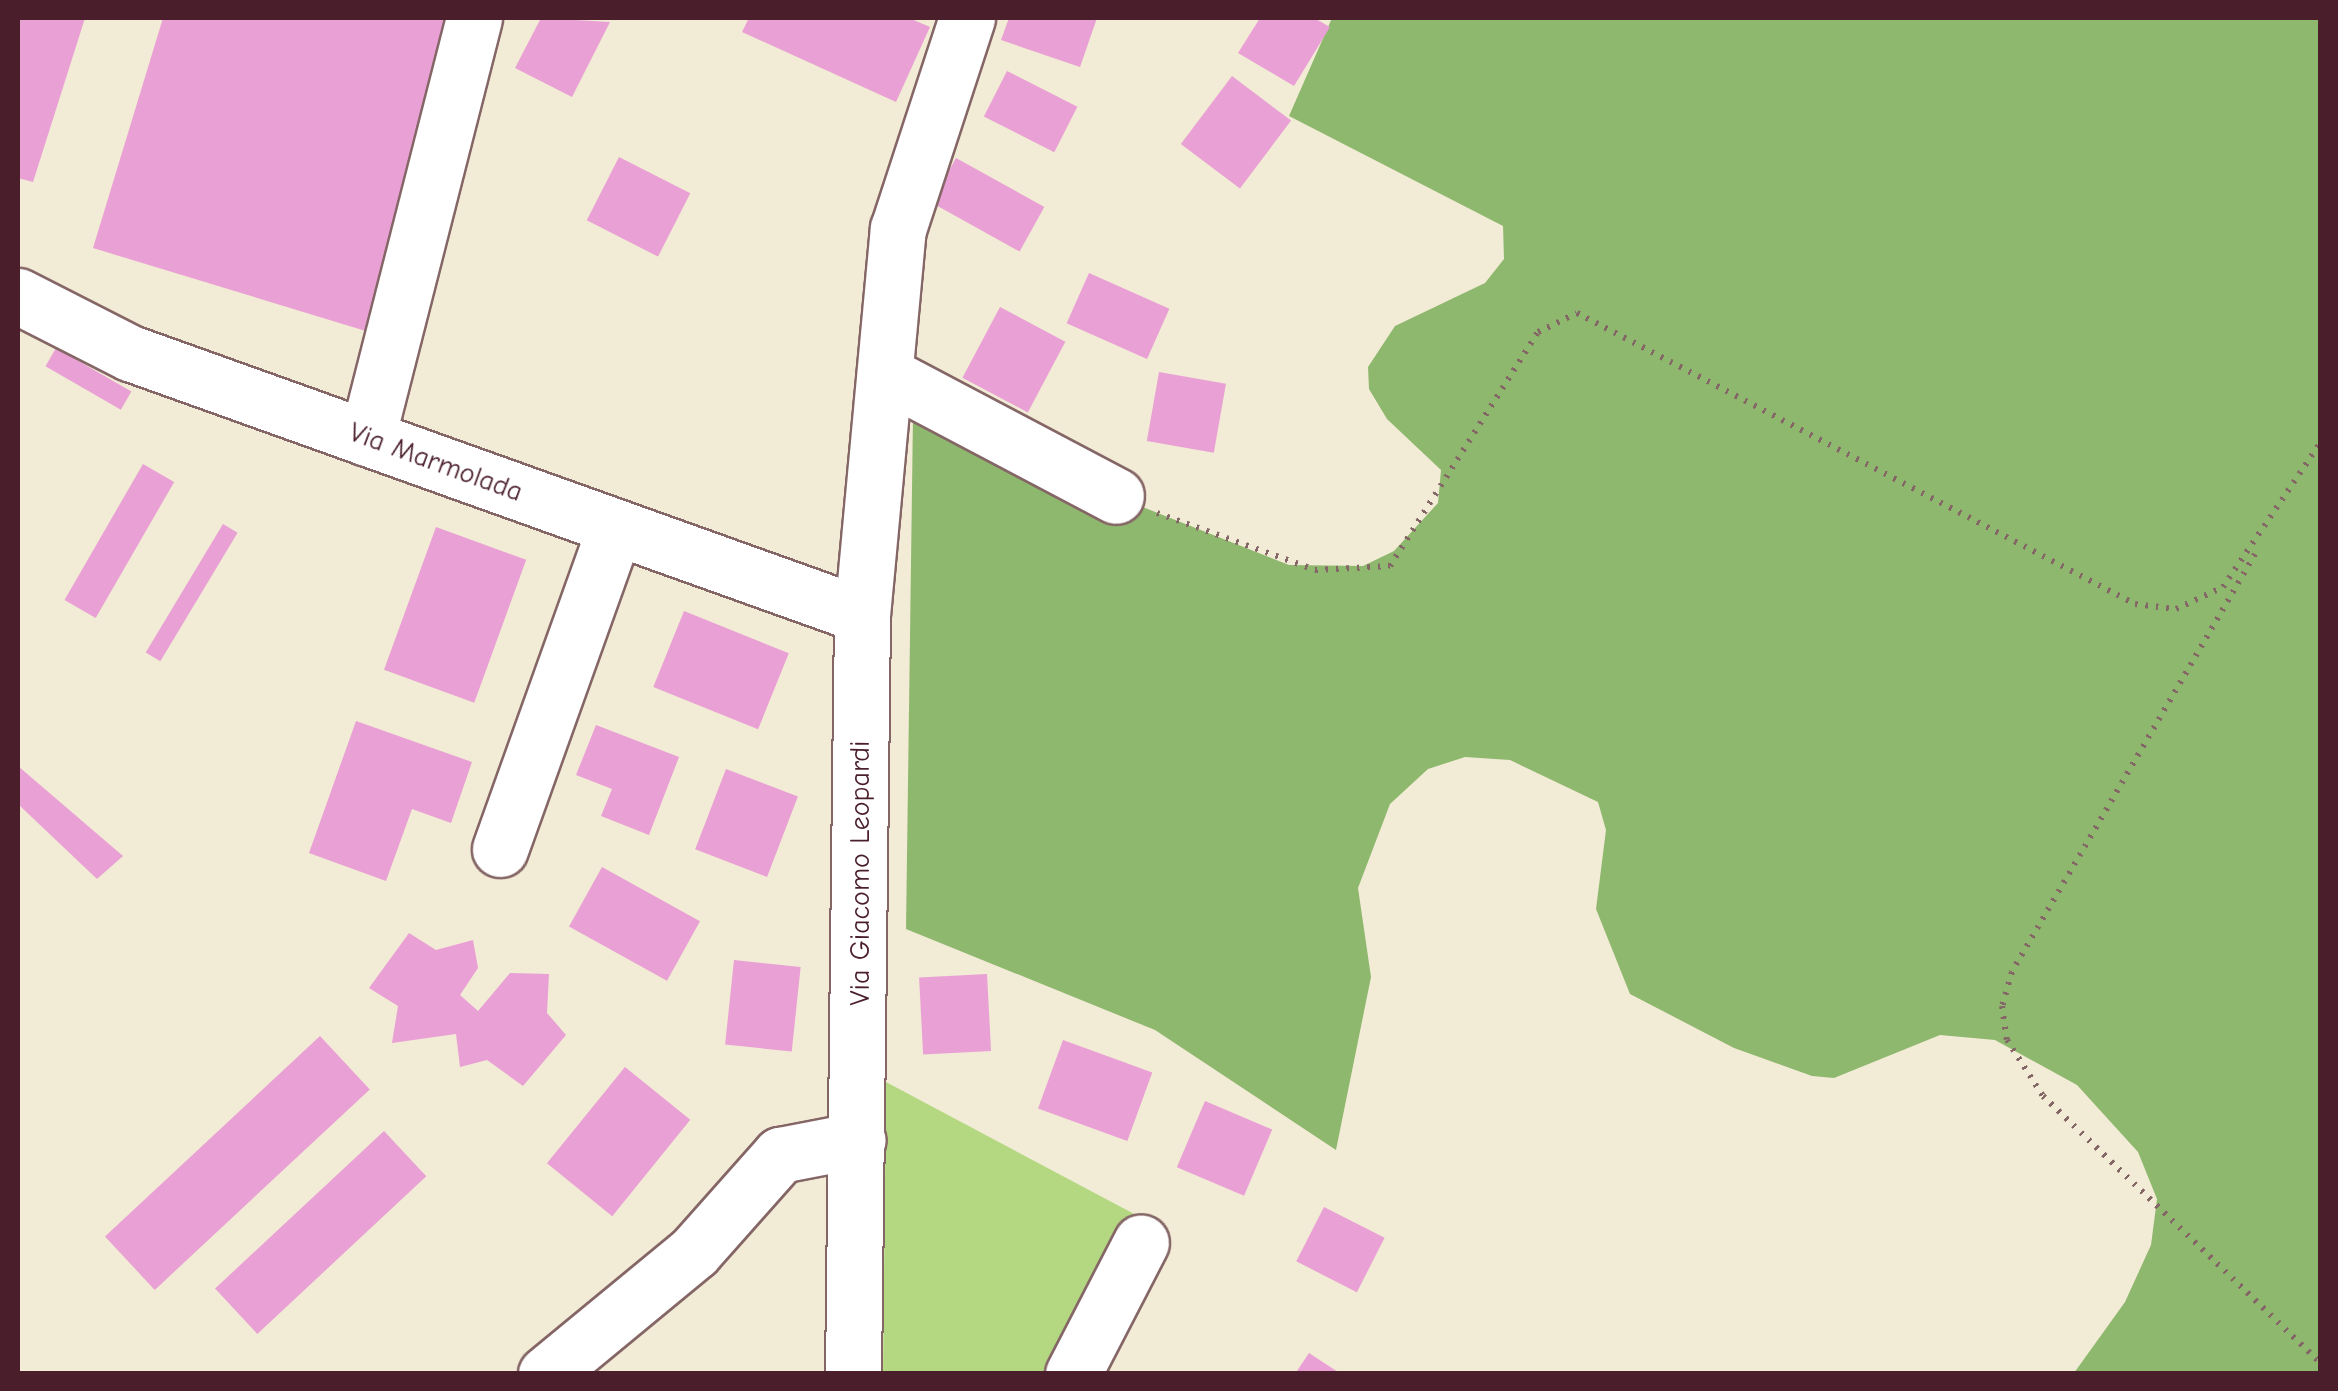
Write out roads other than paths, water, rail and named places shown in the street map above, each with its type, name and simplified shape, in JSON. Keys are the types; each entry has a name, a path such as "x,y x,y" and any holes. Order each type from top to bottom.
{"street":[{"path":"368,438 474,18"},
{"name":"Via Giacomo Leopardi","path":"853,1374 862,615 898,230 967,18"},
{"name":"Via Marmolada","path":"18,296 130,353 862,615"},
{"path":"885,374 1116,496"},
{"path":"500,849 615,527"},
{"path":"546,1374 694,1252 780,1154 858,1140"},
{"path":"1073,1374 1141,1242"}]}
